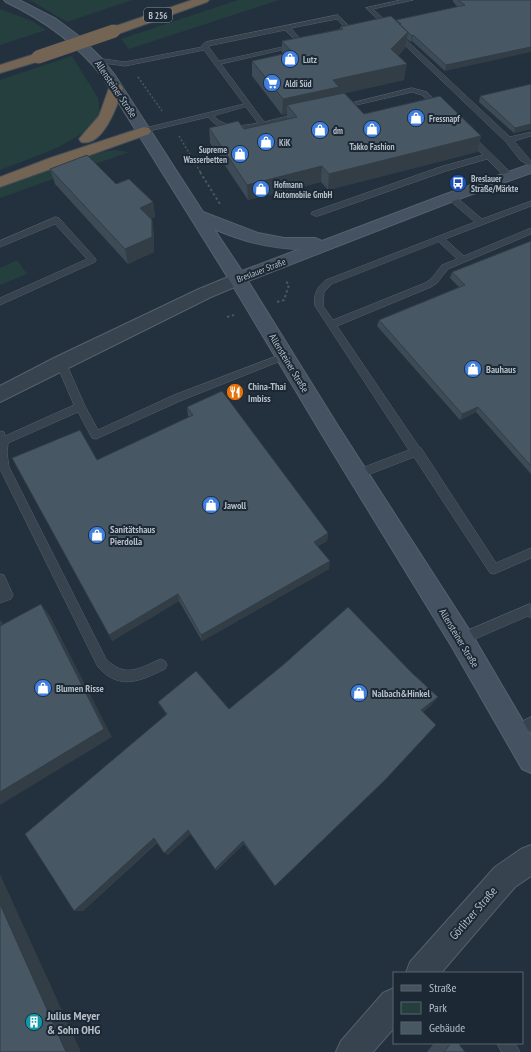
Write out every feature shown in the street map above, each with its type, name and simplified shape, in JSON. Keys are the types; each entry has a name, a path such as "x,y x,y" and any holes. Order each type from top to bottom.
{"highway":[{"name":"B 256","path":"147,7 169,0"},
{"name":"B 256","path":"0,69 203,0"},
{"path":"57,37 80,30"},
{"path":"86,139 98,129 106,118 116,88"},
{"path":"0,174 86,139 120,130 144,131"},
{"path":"0,182 61,159 144,131"}],"street":[{"name":"Allensteiner Straße","path":"10,0 58,25 83,45 116,88 238,279 461,639 523,728 531,760"},
{"name":"Breslauer Straße","path":"0,394 205,293 336,240 531,168"},
{"path":"198,216 241,235 271,242 298,244 336,240"},
{"name":"Görlitzer Straße","path":"422,972 505,877 531,859"},
{"path":"352,1052 393,1005"}],"lane":[{"path":"410,0 369,8 509,140 523,158 531,165"},
{"path":"262,124 204,46 209,43 338,17 352,32 350,35 343,37"},
{"path":"216,63 306,44 287,28"},
{"path":"96,60 127,64 206,48"},
{"path":"335,108 352,107 412,90 418,90 422,91 434,107 443,112"},
{"path":"144,131 170,123 248,105"},
{"path":"209,114 218,124 234,128 262,124 306,114"},
{"path":"460,128 509,176"},
{"path":"509,140 531,134"},
{"path":"316,214 488,156"},
{"path":"451,197 481,223"},
{"path":"529,207 481,223 329,282 319,292 319,306 417,451 494,569 531,553"},
{"path":"0,244 56,220 92,260 0,302"},
{"path":"331,325 428,285 434,281 445,267 531,231"},
{"path":"440,239 462,259"},
{"path":"61,363 80,407 96,435 177,398 285,356"},
{"path":"80,407 1,437 4,466 102,663 112,673 126,676 144,673 161,665"},
{"path":"358,474 417,451"},
{"path":"0,580 7,595 0,598"},
{"path":"461,639 530,610 531,612"},
{"path":"505,1044 512,1052"}],"path":[{"path":"127,64 170,123 222,207"}],"green space":[{"path":"30,0 132,0 67,22"},
{"path":"238,0 279,0 129,49 121,39"},
{"path":"0,9 32,21 46,30 0,45"},
{"path":"72,56 98,98 100,116 79,135 67,143 0,170 0,80"},
{"path":"116,150 129,152 0,198 0,188 86,156"},
{"path":"17,260 27,274 0,285 0,268"}],"building":[{"path":"458,0 531,0 531,47 446,65 396,20 465,5"},
{"path":"391,16 408,32 391,49 407,64 333,80 339,87 283,99 252,61 292,52 282,41 343,29 340,27"},
{"path":"531,84 531,124 515,128 480,96"},
{"path":"344,93 364,114 440,96 481,136 329,174 322,166 247,185 209,128 238,121 244,129 297,117 287,105"},
{"path":"87,155 116,184 129,179 153,202 140,208 152,220 152,237 125,249 50,169"},
{"name":"Bauhaus","path":"531,241 531,466 478,407 462,414 379,320 465,285 452,272"},
{"name":"Jawoll","path":"222,391 328,533 314,542 330,561 201,635 178,594 109,635 12,458 80,430 97,460 193,415 187,407"},
{"name":"Blumen Risse","path":"41,604 104,729 0,792 0,626"},
{"path":"348,607 412,673 438,697 421,710 436,725 385,780 275,886 243,841 215,869 188,830 164,853 154,838 74,911 25,834 167,714 158,702 196,671 229,709 283,665"},
{"name":"Julius Meyer & Sohn OHG","path":"0,904 66,1052 0,1052"},
{"path":"450,1044 459,1044 465,1052 444,1052"}],"place":[{"name":"Lutz","path":"290,59"},
{"name":"Aldi Süd","path":"272,83"},
{"name":"Fressnapf","path":"416,118"},
{"name":"Takko Fashion","path":"372,129"},
{"name":"dm","path":"320,130"},
{"name":"KiK","path":"266,142"},
{"name":"Supreme Wasserbetten","path":"240,154"},
{"name":"Breslauer Straße/Märkte","path":"458,183"},
{"name":"Hofmann Automobile GmbH","path":"261,189"},
{"name":"Bauhaus","path":"473,369"},
{"name":"China-Thai Imbiss","path":"235,392"},
{"name":"Jawoll","path":"211,505"},
{"name":"Sanitätshaus Pierdolla","path":"97,535"},
{"name":"Blumen Risse","path":"43,688"},
{"name":"Nalbach&Hinkel","path":"359,693"},
{"name":"Julius Meyer & Sohn OHG","path":"34,1022"}]}
